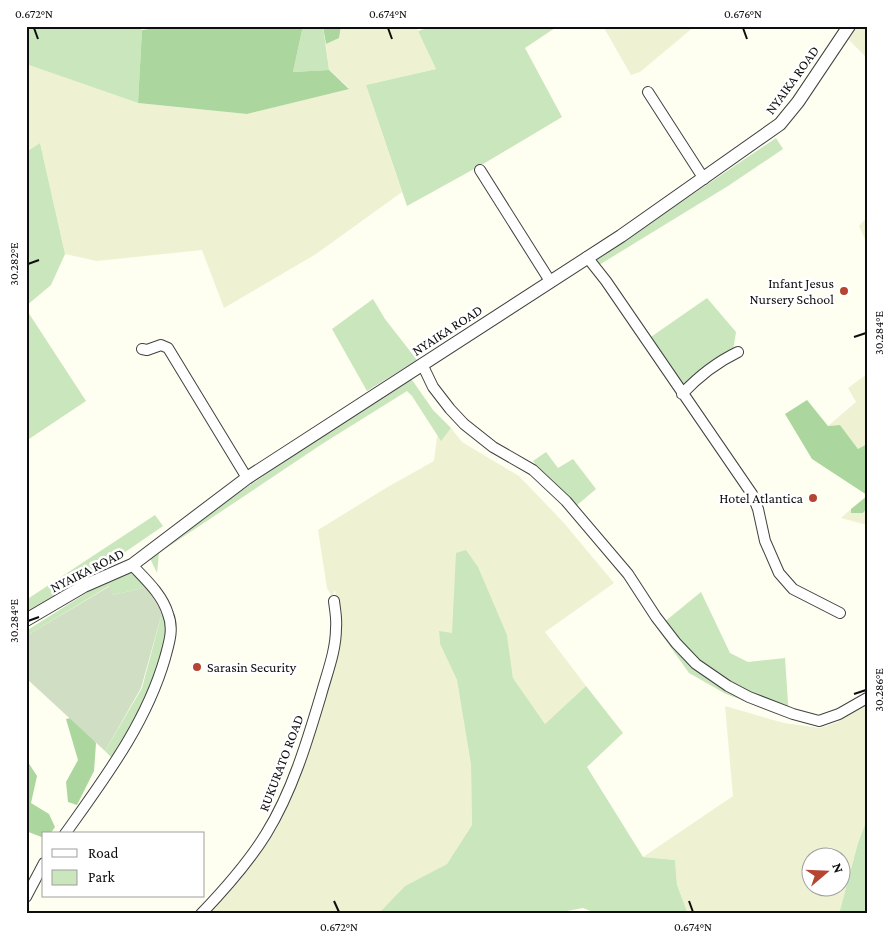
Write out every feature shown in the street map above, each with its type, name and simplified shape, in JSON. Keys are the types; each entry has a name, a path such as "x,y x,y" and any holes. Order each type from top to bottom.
{"street":[{"name":"NYAIKA ROAD","path":"26,620 84,586 132,565 247,478 621,236 780,124 798,102 849,26"},
{"path":"648,92 704,178"},
{"path":"480,170 550,281"},
{"path":"587,257 606,281 752,494 758,509 765,542 779,573 793,589 840,613"},
{"path":"142,349 147,350 161,345 168,348 247,478"},
{"path":"682,394 712,367 724,358 738,352"},
{"path":"422,364 433,387 464,424 493,447 533,470 561,495 628,574 676,644 696,664 728,686 749,697 792,714 819,721 840,714 867,698"},
{"path":"66,832 118,759 142,717 160,675 172,636 169,615 160,596 132,565"},
{"name":"RUKURATO ROAD","path":"201,914 229,884 255,851 267,832 291,782 310,729 334,646 336,629 334,601"},
{"path":"26,897 42,867"}],"green space":[{"path":"26,26 137,26 142,30 138,103 26,64"},
{"path":"170,26 303,26 293,72 329,70 349,89 247,114 138,103 142,30"},
{"path":"303,26 323,26 329,70 293,72"},
{"path":"323,26 341,26 339,38 326,44"},
{"path":"341,26 416,26 436,69 366,85 402,192 316,254 224,308 202,250 97,261 65,254 40,143 26,152 26,64 138,103 247,114 349,88 329,70 326,44 339,38"},
{"path":"434,26 558,26 525,48 562,117 407,206 366,85 436,69 418,31"},
{"path":"603,26 695,26 640,72 631,75"},
{"path":"854,26 867,26 867,58 846,37"},
{"path":"776,138 783,149 728,186 599,265 597,259"},
{"path":"40,143 65,254 51,285 26,306 26,152"},
{"path":"867,217 867,244 859,226"},
{"path":"707,298 736,332 733,351 682,389 648,339"},
{"path":"373,299 385,319 417,360 367,391 332,329"},
{"path":"26,309 86,401 26,441"},
{"path":"867,374 867,444 858,449 840,425 828,426 856,402 848,388"},
{"path":"410,377 433,410 451,428 441,441 407,391 322,444 159,553 157,573 148,554"},
{"path":"807,400 828,426 840,425 858,449 867,444 867,495 812,459 785,414"},
{"path":"451,428 462,442 519,476 564,523 614,583 545,632 586,686 545,724 513,678 507,635 439,632 440,644 457,680 471,765 472,825 447,864 405,886 378,914 308,911 307,914 208,914 242,877 277,828 303,765 339,607 335,590 332,597 327,588 318,530 434,461 437,437"},
{"path":"546,452 558,468 573,459 596,489 576,506 603,551 533,461"},
{"path":"867,496 867,508 863,513 851,513 851,509"},
{"path":"867,508 867,525 841,518 851,509 852,513 863,513"},
{"path":"155,515 163,526 86,579 26,616 26,600"},
{"path":"466,550 478,567 507,635 513,678 545,724 586,686 623,733 587,767 643,857 675,860 677,885 688,914 598,914 583,908 551,914 378,914 405,886 447,864 472,825 471,765 457,680 440,644 439,631 452,633 456,553"},
{"path":"134,563 147,587 113,595 109,586 26,636 26,631"},
{"path":"110,586 113,595 147,587 162,613 141,688 105,751 26,678 26,636"},
{"path":"701,592 730,653 748,662 785,658 789,718 726,694 689,673 657,628"},
{"path":"162,613 169,619 154,684 112,758 105,751 142,688"},
{"path":"867,695 867,819 850,873 850,848 800,848 800,898 843,898 839,914 688,914 677,885 675,860 643,857 733,796 725,706 784,723 820,728 838,722"},
{"path":"75,717 96,743 94,771 77,805 68,802 66,782 78,760 66,719"},
{"path":"26,759 37,776 31,803 49,814 55,827 51,832 42,832 42,837 26,831"},
{"path":"867,819 867,914 839,914 843,898 850,898 850,873"}],"place":[{"name":"Infant Jesus Nursery School","path":"844,291"},
{"name":"Hotel Atlantica","path":"813,498"},
{"name":"Sarasin Security","path":"197,667"}]}
